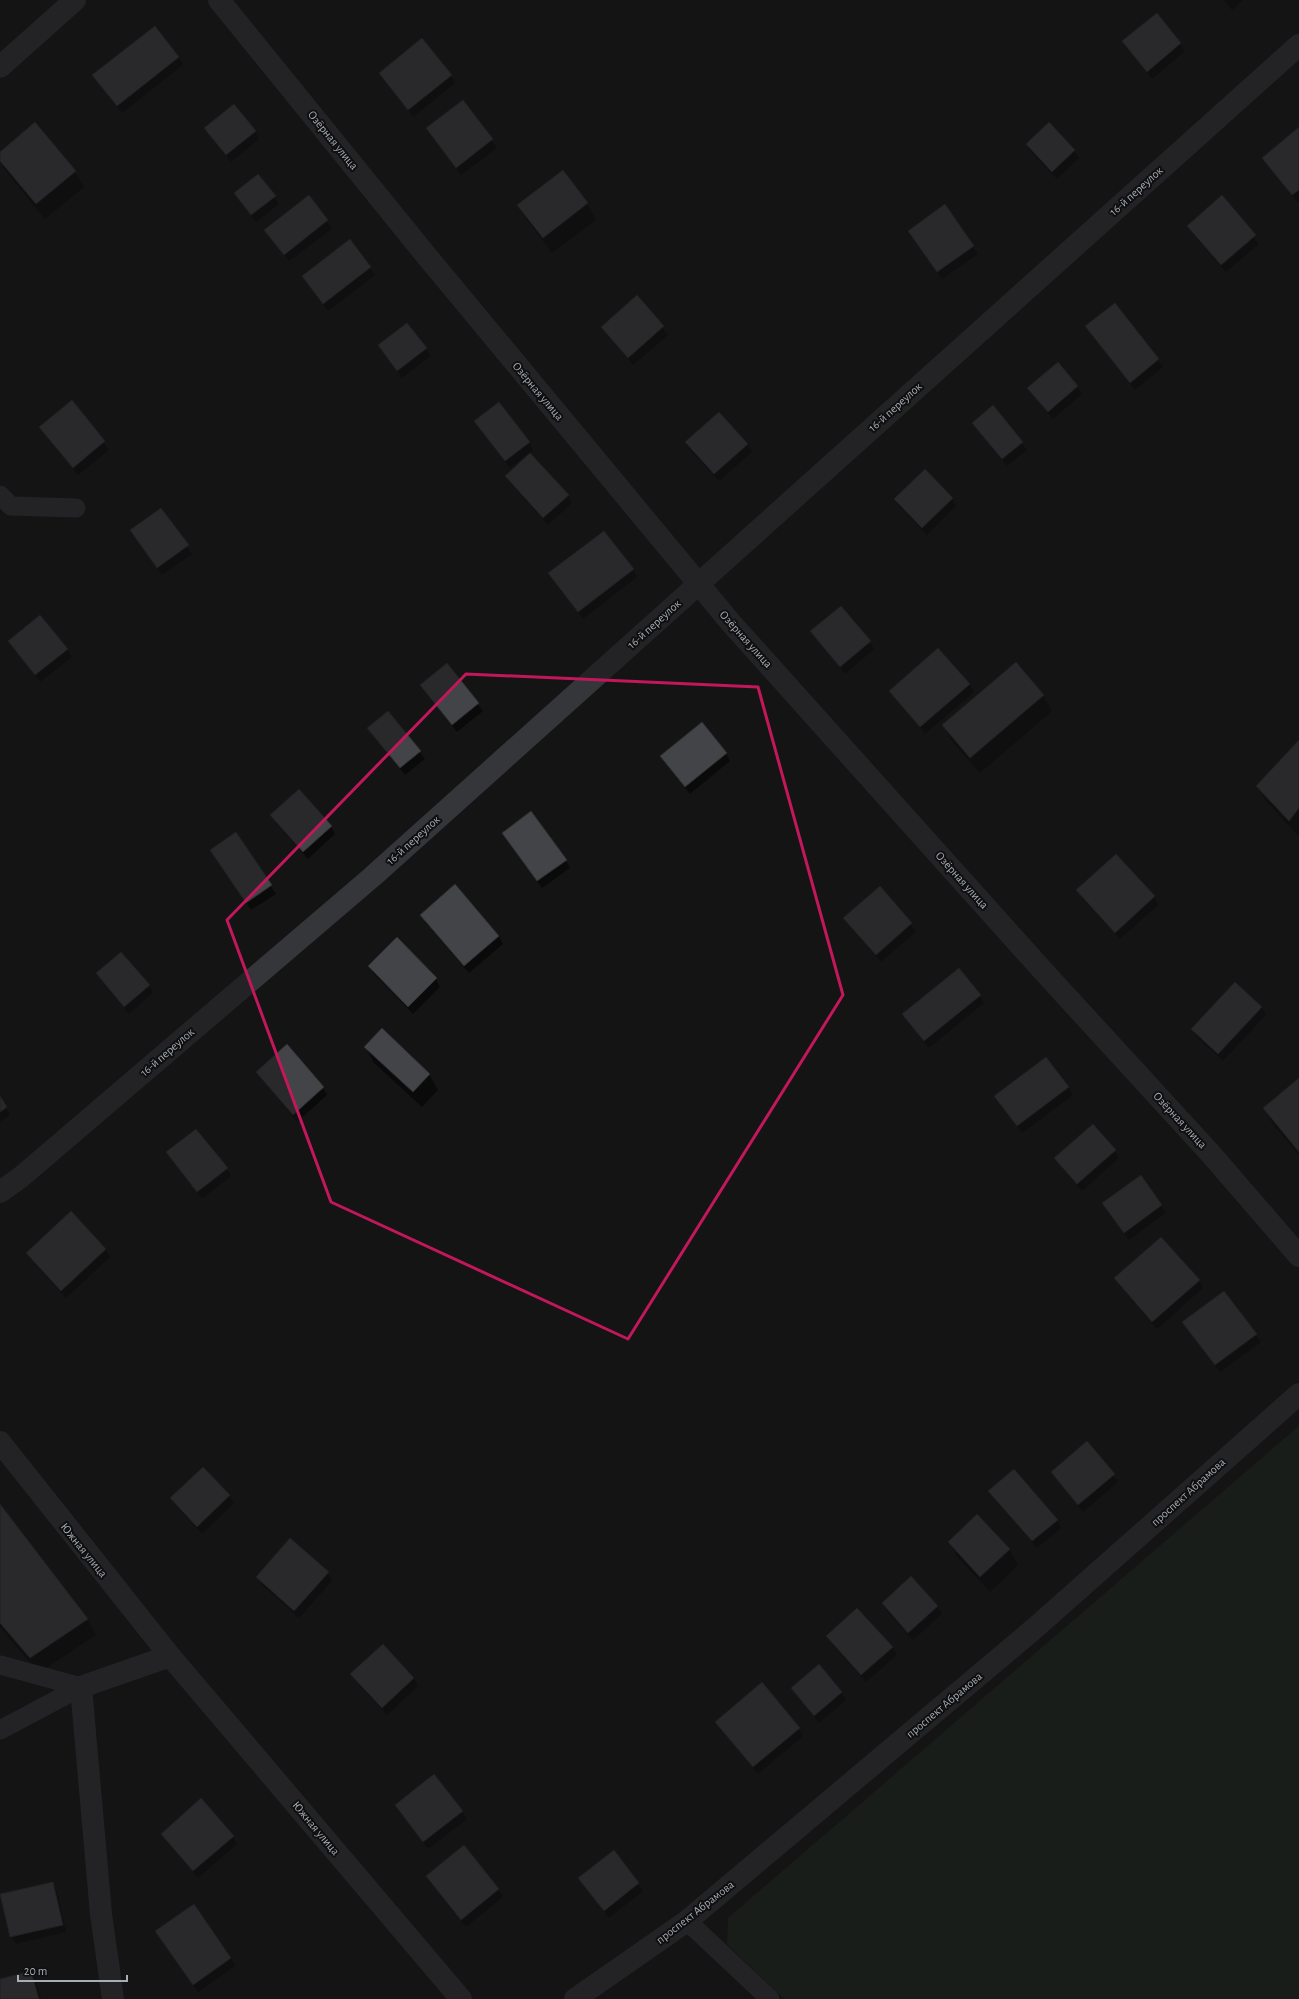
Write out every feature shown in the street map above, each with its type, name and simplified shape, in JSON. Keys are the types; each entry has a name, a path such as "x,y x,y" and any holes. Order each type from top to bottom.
{"street":[{"path":"0,67 75,0"},
{"name":"Озёрная улица","path":"219,0 415,242 698,584 1045,973 1210,1153 1299,1256"},
{"name":"16-й переулок","path":"0,1192 21,1177 372,877 1299,45"},
{"name":"проспект Абрамова","path":"575,1999 686,1921 1035,1628 1299,1394"},
{"name":"Южная улица","path":"0,1442 60,1520 170,1656 461,1999"},
{"path":"113,1999 101,1914 81,1687 170,1656"}],"lane":[{"path":"0,495 12,506 76,508"},
{"path":"0,1665 81,1687"},
{"path":"0,1730 81,1687"},
{"path":"686,1921 770,1999"}],"highlighted area":[{"path":"466,674 758,687 843,995 628,1339 331,1202 227,920"}],"shaded area":[{"path":"1299,1426 1299,1999 784,1999 727,1944 728,1918"}],"building":[{"path":"1157,13 1181,43 1147,72 1122,41"},
{"path":"155,26 179,57 117,106 92,75"},
{"path":"422,38 452,75 408,110 379,73"},
{"path":"463,100 493,139 456,168 426,128"},
{"path":"234,104 256,131 226,155 204,128"},
{"path":"35,122 76,171 36,204 0,161 0,152"},
{"path":"1049,122 1075,150 1052,172 1026,144"},
{"path":"1299,127 1299,190 1292,195 1262,158"},
{"path":"563,170 588,203 543,238 517,205"},
{"path":"258,174 276,196 251,215 234,193"},
{"path":"309,195 328,220 284,255 264,230"},
{"path":"1222,195 1256,235 1221,265 1187,226"},
{"path":"945,204 974,246 937,272 908,231"},
{"path":"350,239 371,267 323,304 302,276"},
{"path":"637,295 664,326 628,358 601,327"},
{"path":"1115,303 1159,359 1130,383 1085,326"},
{"path":"407,323 427,348 397,371 378,345"},
{"path":"1058,362 1078,386 1048,412 1027,388"},
{"path":"72,400 105,441 73,468 39,427"},
{"path":"499,402 530,442 505,461 474,421"},
{"path":"993,405 1023,442 1002,459 972,423"},
{"path":"719,412 748,444 714,474 685,442"},
{"path":"530,453 569,495 543,518 505,476"},
{"path":"925,469 953,498 922,528 894,499"},
{"path":"161,508 189,545 157,568 130,530"},
{"path":"604,531 634,569 578,612 548,573"},
{"path":"841,606 871,641 840,667 810,631"},
{"path":"40,615 68,649 35,675 8,641"},
{"path":"938,648 970,684 920,727 889,691"},
{"path":"1016,662 1044,695 970,758 942,725"},
{"path":"447,663 479,703 452,725 420,685"},
{"path":"388,711 421,751 400,768 367,728"},
{"path":"702,722 727,753 685,787 660,756"},
{"path":"1299,740 1299,808 1289,821 1256,786"},
{"path":"299,789 332,826 303,852 270,815"},
{"path":"531,811 567,860 537,881 502,833"},
{"path":"236,832 272,885 246,903 210,850"},
{"path":"1116,854 1155,896 1115,933 1076,890"},
{"path":"455,884 499,936 464,966 420,915"},
{"path":"880,886 912,923 876,955 843,918"},
{"path":"397,937 437,978 408,1007 368,966"},
{"path":"121,952 150,985 124,1007 96,973"},
{"path":"959,968 981,995 924,1041 902,1014"},
{"path":"1235,982 1262,1007 1218,1054 1191,1029"},
{"path":"382,1028 430,1074 413,1092 364,1047"},
{"path":"287,1044 324,1087 293,1115 256,1072"},
{"path":"1046,1057 1069,1087 1017,1126 994,1096"},
{"path":"1299,1078 1299,1152 1263,1108"},
{"path":"0,1096 7,1107 0,1112"},
{"path":"1093,1124 1116,1150 1077,1184 1054,1158"},
{"path":"196,1129 228,1168 197,1192 166,1152"},
{"path":"1141,1175 1162,1205 1124,1233 1102,1203"},
{"path":"71,1211 106,1249 61,1291 26,1253"},
{"path":"1161,1237 1200,1280 1152,1322 1114,1278"},
{"path":"1224,1291 1257,1334 1215,1365 1182,1322"},
{"path":"1087,1441 1115,1474 1078,1505 1051,1472"},
{"path":"203,1467 230,1495 197,1527 170,1498"},
{"path":"1014,1469 1058,1520 1032,1541 988,1491"},
{"path":"0,1504 88,1619 30,1658 0,1623"},
{"path":"977,1514 1010,1549 980,1577 948,1542"},
{"path":"290,1538 329,1572 294,1611 256,1577"},
{"path":"911,1576 938,1606 908,1633 882,1603"},
{"path":"857,1608 893,1647 861,1675 826,1636"},
{"path":"383,1644 414,1678 382,1708 350,1674"},
{"path":"819,1664 842,1692 814,1716 791,1688"},
{"path":"762,1682 800,1728 753,1767 715,1722"},
{"path":"434,1774 463,1811 423,1842 395,1805"},
{"path":"201,1798 234,1836 193,1871 161,1834"},
{"path":"464,1845 499,1889 461,1920 426,1876"},
{"path":"614,1850 639,1883 604,1911 578,1878"},
{"path":"53,1882 63,1925 10,1937 0,1894"},
{"path":"194,1904 231,1958 193,1985 155,1931"},
{"path":"31,1971 39,1999 0,1999 0,1979"}]}
